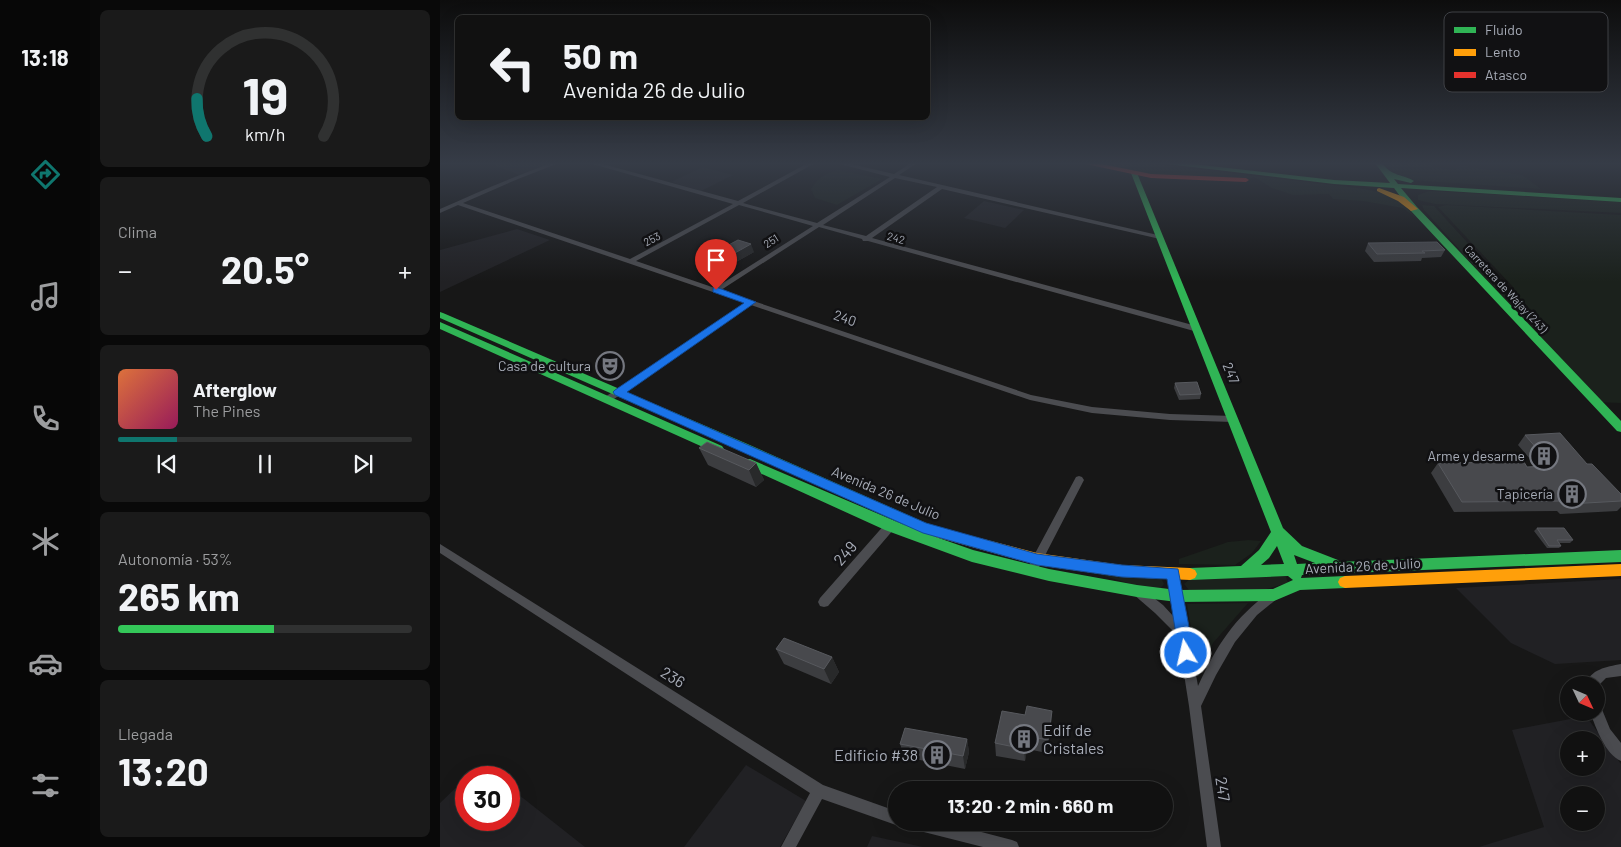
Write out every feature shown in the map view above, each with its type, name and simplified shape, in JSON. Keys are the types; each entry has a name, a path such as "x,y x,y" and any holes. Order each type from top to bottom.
{"main road":[{"name":"247","path":"1146,203 1299,584"},
{"path":"1404,203 1414,209 1414,203"},
{"name":"Carretera de Wajay (243)","path":"1409,203 1621,428"},
{"name":"Avenida 26 de Julio","path":"440,315 484,339"},
{"name":"Avenida 26 de Julio","path":"440,325 484,339 618,392 923,528 1034,565 1137,591 1177,596 1274,595 1299,584 1621,570"},
{"name":"Avenida 26 de Julio","path":"510,350 608,399 890,526 972,556 1034,565 1173,574 1621,556"},
{"path":"1243,572 1257,564 1268,552 1279,532 1297,550 1316,559 1340,566"},
{"path":"1545,558 1555,572"}],"street":[{"path":"440,211 457,203"},
{"name":"240","path":"457,203 1030,397 1092,410 1170,417 1233,419"},
{"name":"242","path":"732,203 1197,329"},
{"name":"253","path":"632,261 740,203"},
{"name":"251","path":"716,290 853,203"},
{"path":"865,240 919,203"},
{"path":"1009,203 1160,237"},
{"path":"608,399 751,302"},
{"path":"1034,565 1079,480"},
{"name":"249","path":"824,602 890,526"},
{"name":"236","path":"440,548 818,791 888,815"},
{"name":"247","path":"1173,574 1195,706 1214,847"},
{"path":"1137,591 1159,609 1184,635"},
{"path":"1195,706 1215,661 1232,637 1248,616 1274,595"},
{"path":"1600,676 1603,673 1621,670"},
{"path":"1600,721 1605,734 1621,754"},
{"path":"788,847 818,791"},
{"path":"948,831 1012,847"}],"shaded area":[{"path":"982,203 991,203 1024,210 1005,228 964,218"},
{"path":"1372,203 1401,203 1416,218 1403,208"},
{"path":"1429,203 1621,203 1621,213"},
{"path":"1422,205 1434,206 1508,287 1505,290 1495,289 1424,210"},
{"path":"1446,205 1621,215 1621,403 1594,402 1494,294 1508,293 1514,288 1438,207"},
{"path":"517,229 550,240 440,292 440,250"},
{"path":"1261,541 1252,553 1235,565 1179,564 1179,559 1228,542"},
{"path":"1101,575 1161,578 1164,584 1161,588 1131,584"},
{"path":"1286,577 1288,583 1263,590 1189,590 1184,584 1190,579"},
{"path":"1621,579 1621,660 1555,664 1511,643 1456,588"},
{"path":"1248,603 1213,643 1199,676 1187,604"},
{"path":"1560,721 1590,721 1597,731 1560,731 1560,776 1605,776 1605,742 1621,764 1621,847 1479,847 1544,827 1512,730"},
{"path":"746,765 806,801 780,847 684,847"},
{"path":"455,789 455,831 520,831 520,796 585,847 440,847 440,803"},
{"path":"872,836 923,847 867,847"}],"building":[{"path":"738,240 751,244 717,263 704,258"},
{"path":"1437,242 1445,250 1422,251 1425,253 1377,254 1368,243"},
{"path":"1197,382 1201,394 1180,395 1175,383"},
{"path":"1560,433 1587,464 1592,464 1621,494 1621,501 1569,504 1566,501 1462,502 1438,463 1524,462 1527,467 1552,466 1525,435"},
{"path":"707,442 756,463 749,470 699,448"},
{"path":"1537,528 1564,528 1573,540 1557,540 1561,546 1549,546"},
{"path":"784,638 832,657 824,669 776,649"},
{"path":"1027,706 1052,711 1048,740 1027,736 1024,749 995,743 1002,711 1025,715"},
{"path":"905,728 967,739 963,756 900,744"}],"traffic: fast":[{"path":"1146,203 1295,575"},
{"path":"1409,203 1621,428"},
{"path":"440,315 739,445 923,528 941,533"},
{"path":"440,325 718,449"},
{"path":"746,462 890,526 972,556 1049,575 1137,591 1177,596 1274,595 1299,584 1345,582"},
{"path":"1245,571 1264,554 1279,532"},
{"path":"1281,534 1297,550 1333,564"},
{"path":"1190,574 1621,556"}],"traffic: slow":[{"path":"1406,203 1414,209"},
{"path":"941,533 1037,559 1122,571 1190,574"},
{"path":"1345,582 1621,570"}],"place":[{"name":"Casa de cultura","path":"610,366"},
{"name":"Arme y desarme","path":"1544,456"},
{"name":"Tapicería","path":"1572,494"},
{"name":"Edif de Cristales","path":"1024,739"},
{"name":"Edificio #38","path":"937,755"}],"route":[{"path":"716,290 751,302 618,392 923,528 1037,560 1122,571 1173,574 1186,653"}]}
